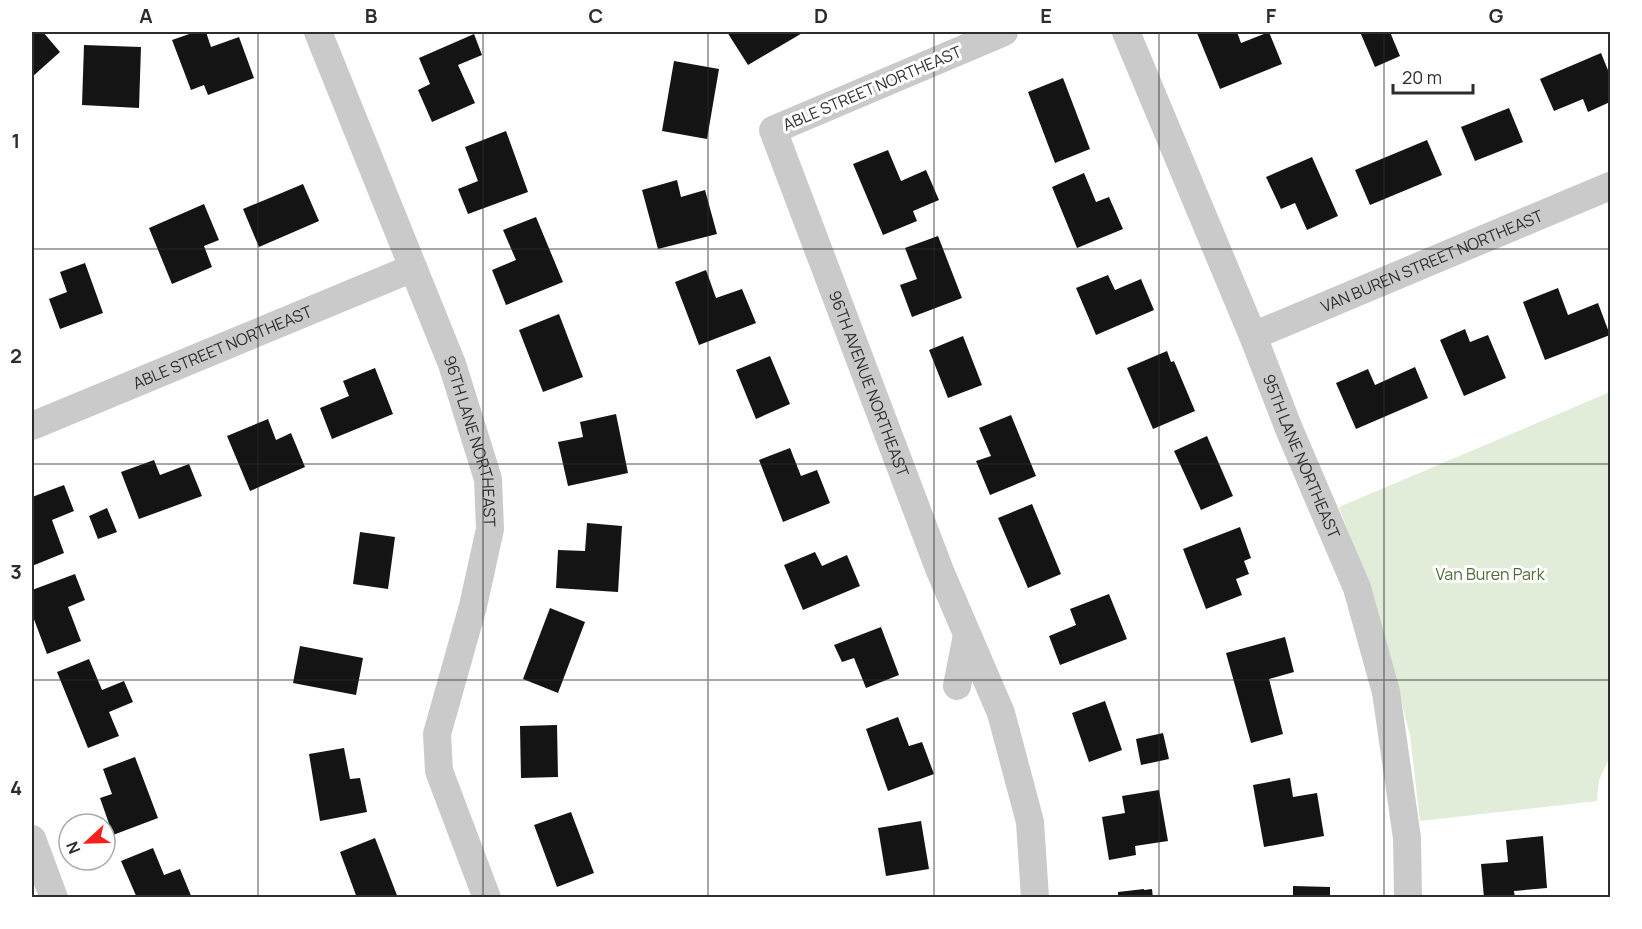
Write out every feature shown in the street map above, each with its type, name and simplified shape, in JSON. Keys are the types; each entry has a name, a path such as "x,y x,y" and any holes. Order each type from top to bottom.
{"street":[{"name":"96TH LANE NORTHEAST","path":"318,32 452,364 488,479 490,529 473,606 437,734 439,771 487,897"},
{"name":"ABLE STREET NORTHEAST","path":"773,130 1004,32"},
{"name":"95TH LANE NORTHEAST","path":"1126,32 1357,588 1386,692 1407,838 1408,897"},
{"name":"96TH AVENUE NORTHEAST","path":"773,130 940,571 1001,713 1030,822 1035,897"},
{"name":"VAN BUREN STREET NORTHEAST","path":"1253,336 1611,186"},
{"name":"ABLE STREET NORTHEAST","path":"32,426 413,268"},
{"path":"957,686 967,635"},
{"path":"32,839 54,897"}],"green space":[{"name":"Van Buren Park","path":"1610,392 1610,756 1599,780 1597,801 1420,821 1410,735 1385,638 1339,507"}],"building":[{"path":"32,32 43,32 60,52 32,77"},
{"path":"195,32 206,32 211,47 239,37 254,78 208,95 204,85 191,90 172,40"},
{"path":"727,32 804,32 748,65"},
{"path":"1237,32 1241,43 1269,32 1282,64 1220,89 1197,33"},
{"path":"1360,32 1390,32 1400,56 1375,67"},
{"path":"474,34 482,55 458,65 475,103 432,122 418,90 430,84 419,58"},
{"path":"84,45 141,47 139,108 82,105"},
{"path":"1601,53 1610,75 1610,102 1588,112 1583,99 1554,111 1540,79"},
{"path":"674,61 719,69 707,139 662,131"},
{"path":"1063,78 1090,149 1055,163 1028,92"},
{"path":"1509,108 1523,142 1475,161 1461,127"},
{"path":"506,131 528,192 468,214 458,189 478,181 465,147"},
{"path":"1427,140 1442,175 1370,205 1355,170"},
{"path":"888,150 901,181 926,170 939,200 913,211 917,221 883,235 853,164"},
{"path":"1312,157 1338,216 1307,230 1295,203 1281,209 1266,177"},
{"path":"1084,173 1096,202 1109,197 1123,229 1077,248 1052,187"},
{"path":"677,180 681,197 705,190 717,234 658,249 642,190"},
{"path":"303,184 319,221 259,247 243,209"},
{"path":"204,204 219,240 204,246 212,267 172,284 149,228"},
{"path":"536,217 563,282 506,305 492,270 516,260 503,230"},
{"path":"938,236 962,298 912,317 900,285 917,279 905,248"},
{"path":"85,263 103,313 60,329 49,299 67,292 60,272"},
{"path":"706,270 716,298 742,289 756,323 699,345 675,282"},
{"path":"1108,275 1115,290 1141,279 1154,310 1096,335 1076,288"},
{"path":"1558,288 1568,315 1598,303 1610,335 1545,360 1523,302"},
{"path":"559,314 583,377 543,392 519,330"},
{"path":"1465,329 1470,342 1488,335 1506,378 1464,396 1440,340"},
{"path":"963,336 982,385 948,398 929,350"},
{"path":"1167,351 1171,362 1174,361 1195,411 1153,429 1127,368"},
{"path":"770,356 790,404 756,419 736,370"},
{"path":"1415,367 1428,398 1356,429 1336,383 1368,369 1375,385"},
{"path":"375,368 393,414 332,439 320,408 349,396 343,381"},
{"path":"616,414 628,473 568,486 558,442 583,437 580,422"},
{"path":"1011,415 1036,476 990,495 976,461 991,456 979,428"},
{"path":"268,419 276,440 291,433 305,467 250,491 227,436"},
{"path":"1207,436 1233,496 1201,510 1174,451"},
{"path":"790,448 801,476 817,470 830,503 783,522 759,460"},
{"path":"154,460 160,475 189,464 202,496 139,519 121,472"},
{"path":"64,485 74,511 52,520 64,553 32,566 32,497"},
{"path":"1032,504 1061,574 1028,588 998,518"},
{"path":"107,508 117,532 98,539 89,516"},
{"path":"587,523 622,526 618,592 556,588 558,550 585,551"},
{"path":"1240,527 1251,558 1244,561 1249,574 1236,579 1242,595 1206,609 1183,549"},
{"path":"360,532 395,537 388,589 353,584"},
{"path":"815,552 822,566 847,555 860,586 803,610 784,565"},
{"path":"75,574 85,600 68,607 81,641 47,654 32,614 32,590"},
{"path":"1109,594 1127,639 1060,665 1049,636 1076,625 1070,609"},
{"path":"550,608 585,622 558,693 523,679"},
{"path":"881,627 899,675 866,688 854,658 842,662 834,645"},
{"path":"1285,637 1294,672 1269,679 1283,734 1251,743 1226,653"},
{"path":"300,646 363,658 356,695 293,683"},
{"path":"89,659 102,690 124,681 133,702 109,712 119,736 88,748 57,672"},
{"path":"1105,701 1122,750 1089,762 1072,713"},
{"path":"898,717 909,746 922,742 934,774 888,791 866,729"},
{"path":"557,725 558,777 521,778 520,726"},
{"path":"1163,733 1169,759 1141,765 1136,739"},
{"path":"344,748 350,779 360,778 367,812 320,821 309,754"},
{"path":"135,757 158,818 117,833 117,812 105,812 100,798 112,794 103,769"},
{"path":"1290,778 1293,797 1317,793 1324,836 1264,847 1253,785"},
{"path":"1159,790 1168,841 1135,846 1136,855 1109,860 1102,817 1125,813 1122,796"},
{"path":"571,812 594,873 557,887 534,825"},
{"path":"921,821 929,869 886,876 878,828"},
{"path":"1543,836 1547,888 1514,891 1515,898 1484,898 1481,864 1508,862 1506,840"},
{"path":"375,838 398,898 357,898 340,852"},
{"path":"153,848 164,875 180,869 192,898 137,898 121,861"},
{"path":"1293,886 1330,887 1330,898 1293,898"},
{"path":"1152,889 1153,898 1118,898 1118,892"}]}
